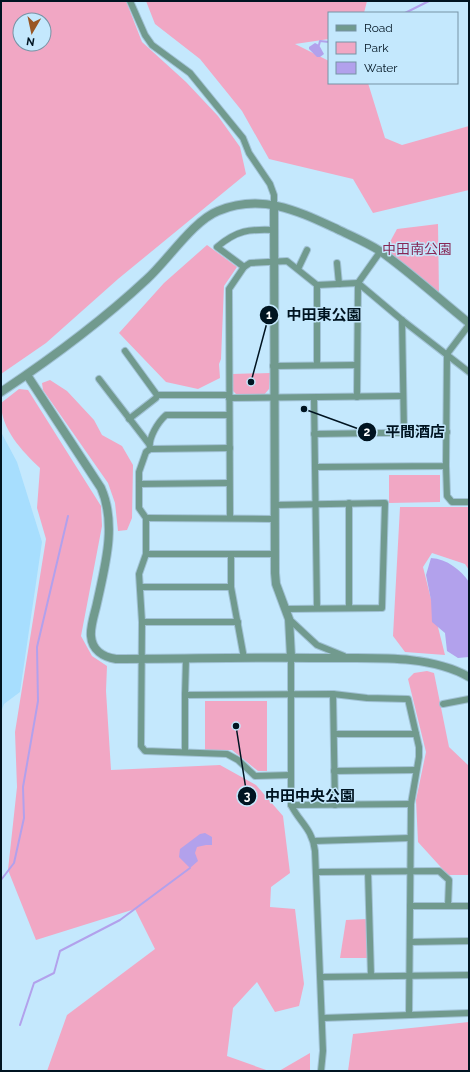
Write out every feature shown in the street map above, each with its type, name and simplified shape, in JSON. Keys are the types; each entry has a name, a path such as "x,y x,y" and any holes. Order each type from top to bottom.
{"street":[{"path":"130,1 144,34 152,45 190,73 243,138 249,153 270,184 274,195 274,554 276,584 289,619 291,657 292,805 295,813 309,830 314,840 321,977 323,1051 321,1071"},
{"path":"1,392 27,375 91,326 147,280 205,219 218,211 236,206 274,205 294,209 363,242 380,252 469,324 447,354 446,466 447,496 452,502 469,502"},
{"path":"244,267 217,247 238,232 252,229 274,230"},
{"path":"298,269 307,250"},
{"path":"357,397 358,283 380,252"},
{"path":"230,518 229,289 244,267 250,263 287,261 317,285 358,283 402,320 469,372"},
{"path":"338,263 338,284"},
{"path":"317,285 317,365"},
{"path":"402,320 404,432"},
{"path":"125,352 157,395"},
{"path":"274,366 357,365"},
{"path":"27,375 101,488 107,502 109,515 108,540 91,635 92,641 100,654 106,658 142,659 291,657 351,658 437,664 449,667 469,677"},
{"path":"99,379 149,446"},
{"path":"157,395 274,398 403,396"},
{"path":"129,419 156,398 157,395"},
{"path":"314,398 317,608"},
{"path":"230,415 166,415 160,420 139,472 139,508 146,518 146,554 139,574 142,622 142,746 145,752 227,754 238,760 255,776 291,775"},
{"path":"314,434 447,432"},
{"path":"149,446 230,448"},
{"path":"315,467 446,466"},
{"path":"139,484 229,483"},
{"path":"349,503 349,607"},
{"path":"274,505 385,503 382,608 349,607 285,609"},
{"path":"146,518 274,519"},
{"path":"146,554 274,554"},
{"path":"231,555 231,587 244,658"},
{"path":"140,587 231,587"},
{"path":"289,619 318,645 351,658"},
{"path":"142,622 238,622"},
{"path":"185,752 186,659"},
{"path":"185,694 291,693 408,699 419,747 411,804 409,872 409,1015"},
{"path":"333,694 334,804"},
{"path":"442,704 469,699"},
{"path":"334,734 416,734"},
{"path":"334,771 416,770"},
{"path":"292,805 411,804"},
{"path":"314,840 410,838"},
{"path":"316,872 439,871 449,880 448,906"},
{"path":"368,872 371,976"},
{"path":"410,906 469,906"},
{"path":"410,942 469,941"},
{"path":"321,977 469,975"},
{"path":"322,1018 469,1012"}],"shaded area":[{"path":"1,432 17,462 42,542 20,692 4,704 1,712"}],"green space":[{"path":"1,1 126,1 142,42 186,82 218,116 240,147 246,174 118,279 46,343 1,374"},
{"path":"146,1 367,1 364,12 328,12 328,39 295,44 328,60 328,84 368,84 385,138 402,145 469,126 469,190 373,213 353,179 269,159 242,111 200,59 155,24"},
{"name":"中田南公園","path":"438,224 439,294 385,251 397,229"},
{"path":"207,245 237,267 224,286 221,359 219,364 220,378 198,389 166,382 119,333 164,283"},
{"path":"270,373 269,389 263,396 237,395 233,391 232,374"},
{"path":"50,380 67,391 94,420 102,435 122,446 133,465 132,518 127,530 118,531 115,503 108,483 43,390 42,383"},
{"path":"19,389 28,390 101,506 102,526 81,636 92,656 107,666 106,691 111,770 220,765 256,785 283,816 290,873 271,887 270,907 295,909 304,984 299,1006 275,1012 257,982 233,1008 227,1056 269,1071 47,1071 67,1015 155,949 135,909 36,940 8,870 17,787 15,732 46,539 37,508 40,468 14,439 2,413 1,403"},
{"path":"389,475 440,475 440,502 389,503"},
{"path":"400,507 469,507 469,570 465,564 432,553 423,567 445,655 405,652 393,636"},
{"path":"427,671 434,673 449,747 469,766 469,875 448,875 418,842 416,800 426,752 408,679 414,673"},
{"path":"205,701 267,701 267,771 258,771 232,750 205,750"},
{"path":"367,919 367,958 340,958 346,920"},
{"path":"469,1022 469,1071 348,1071 353,1034"},
{"path":"310,1053 310,1071 279,1071"}],"water":[{"path":"315,43 319,45 324,54 320,57 317,57 309,49 309,47"},
{"path":"431,558 443,560 453,566 462,573 469,582 469,657 458,658 447,651 445,633 432,622 431,600 426,575"},
{"path":"205,833 212,837 212,845 197,847 195,853 198,861 190,868 179,857 180,849 200,834"}],"waterway":[{"path":"407,12 429,1"},
{"path":"319,45 320,41 328,42"},
{"path":"1,880 14,863 24,818 23,787 38,701 37,647 68,516"},
{"path":"20,1025 34,983 54,973 60,951 120,920 190,868"}],"place":[{"name":"中田東公園","path":"251,382"},
{"name":"平間酒店","path":"304,409"},
{"name":"中田中央公園","path":"236,726"}]}
